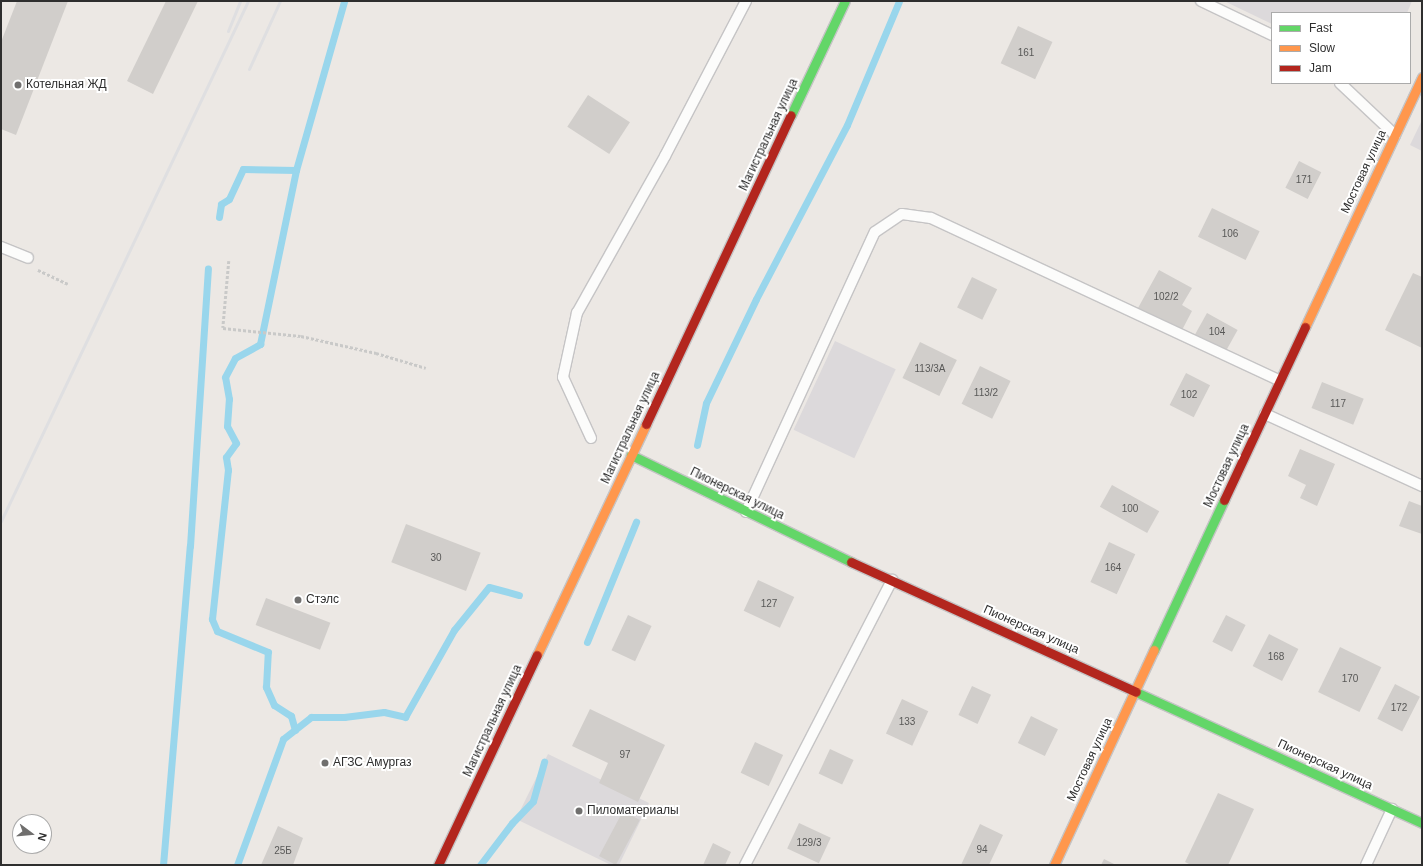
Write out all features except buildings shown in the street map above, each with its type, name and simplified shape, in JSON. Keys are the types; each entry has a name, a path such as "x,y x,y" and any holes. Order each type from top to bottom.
{"street":[{"name":"Магистральная улица","path":"438,865 845,1"},
{"name":"Мостовая улица","path":"1054,865 1422,77"},
{"name":"Пионерская улица","path":"632,455 746,512 892,580 1136,690 1422,822"}],"lane":[{"path":"591,438 563,377 577,313 665,156 746,1"},
{"path":"1201,1 1271,35"},
{"path":"1341,84 1395,134"},
{"path":"746,512 875,232 902,214 931,218 1280,382"},
{"path":"1,247 28,258"},
{"path":"1265,414 1422,486"},
{"path":"745,865 892,580"},
{"path":"1366,865 1392,809"}],"path":[{"path":"28,258 39,271 68,284"},
{"path":"229,261 223,328 300,336 376,352 426,368"}],"shaded area":[{"path":"1224,1 1412,1 1407,12 1271,12 1271,24"},
{"path":"1422,120 1422,151 1410,145"},
{"path":"835,341 896,369 854,458 794,430"},
{"path":"548,754 649,803 619,865 611,865 516,819"}],"waterway":[{"path":"295,730 291,716 274,705 266,687 268,652 217,631 212,619 228,470 226,457 236,443 227,426 229,399 225,377 235,358 260,344 296,170 344,1"},
{"path":"697,445 706,403 756,299 847,125 899,1"},
{"path":"219,217 221,204 229,199 243,169 296,170"},
{"path":"163,865 190,546 208,269"},
{"path":"587,642 636,522"},
{"path":"237,865 283,739 311,717 344,717 384,712 405,717 454,630 489,587 519,595"},
{"path":"480,865 512,823 533,801 544,762"}],"railway":[{"path":"228,31 240,1"},
{"path":"1,521 248,1"},
{"path":"249,69 280,1"}],"traffic: fast":[{"path":"791,115 845,1"},
{"path":"631,455 851,562"},
{"path":"1154,650 1224,500"},
{"path":"1136,692 1422,823"}],"traffic: slow":[{"path":"1305,327 1422,77"},
{"path":"537,655 646,424"},
{"path":"1054,865 1154,650"}],"traffic: jam":[{"path":"646,424 791,115"},
{"path":"1224,500 1305,327"},
{"path":"851,562 1136,692"},
{"path":"438,865 537,655"}],"place":[{"name":"Котельная ЖД","path":"18,85"},
{"name":"Стэлс","path":"298,600"},
{"name":"АГЗС Амургаз","path":"325,763"},
{"name":"Пиломатериалы","path":"579,811"}]}
